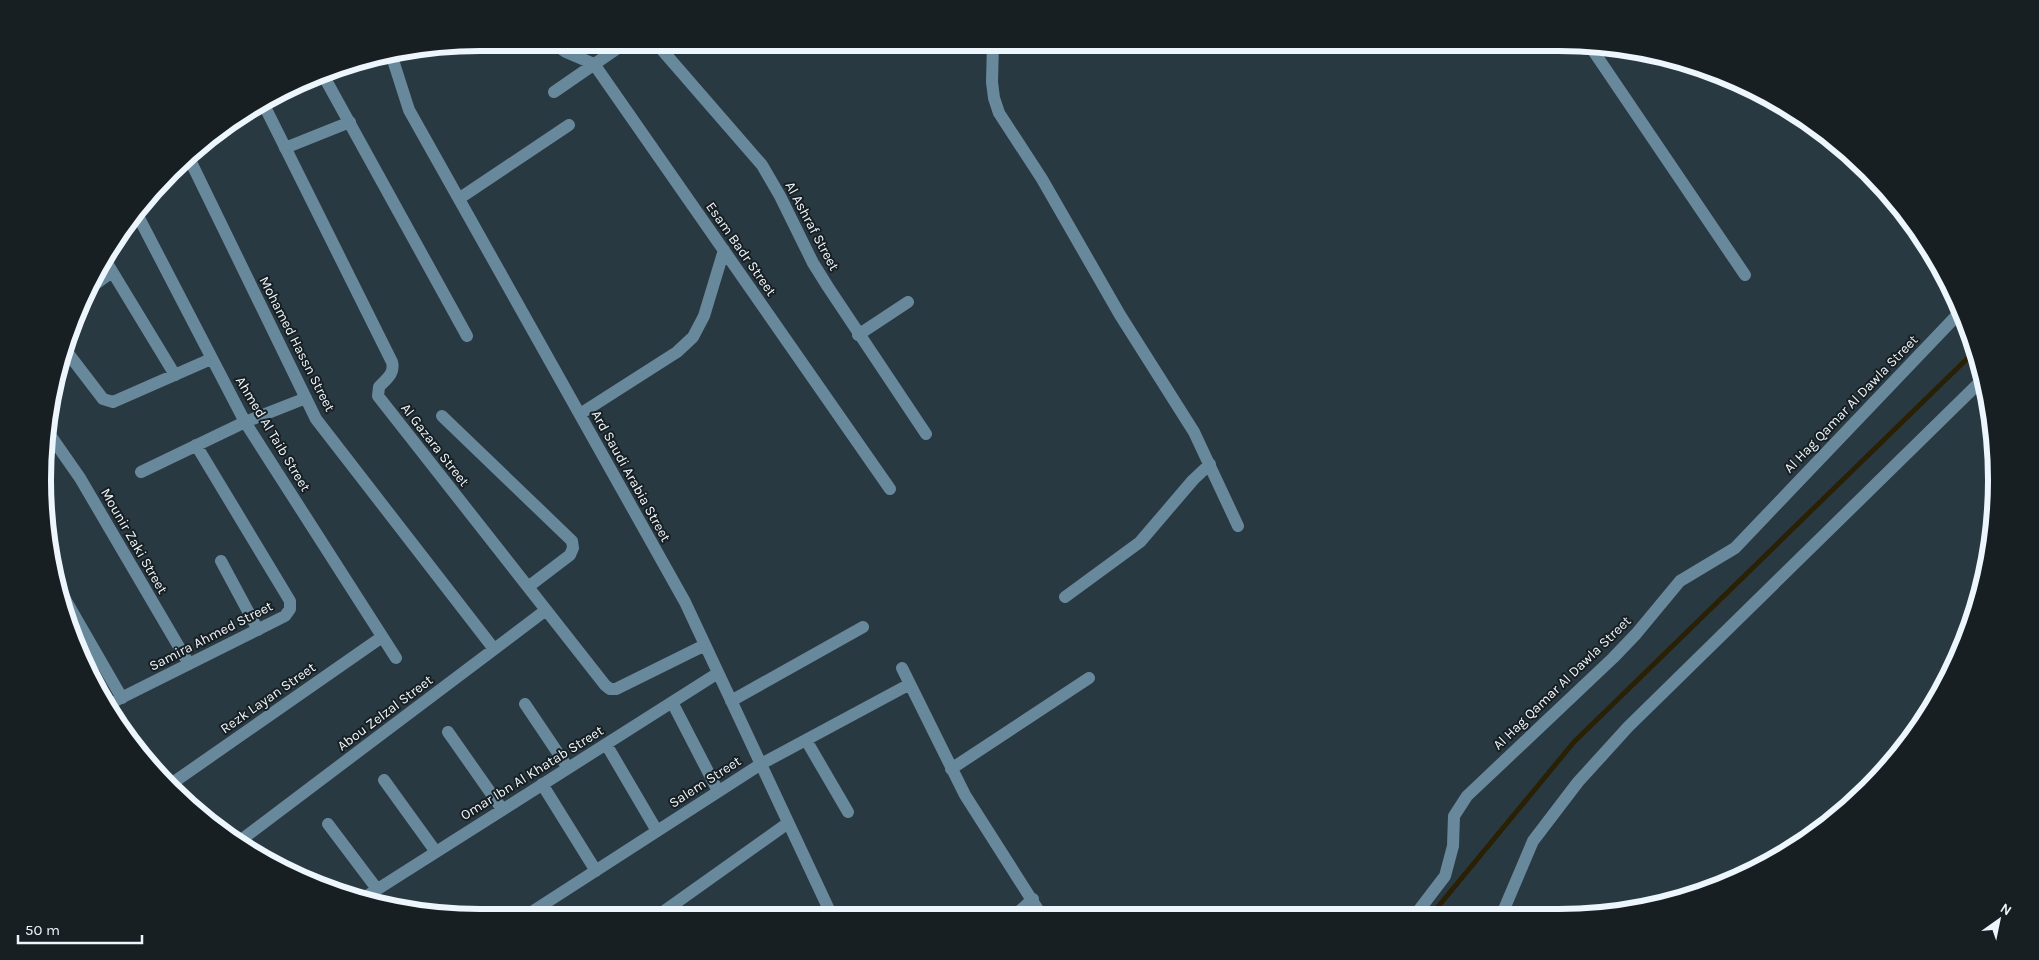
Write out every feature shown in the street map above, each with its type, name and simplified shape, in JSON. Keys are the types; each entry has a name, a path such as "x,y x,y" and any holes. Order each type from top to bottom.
{"street":[{"path":"565,51 594,64"},
{"path":"554,92 612,51"},
{"name":"Al Ashraf Street","path":"666,51 762,165 780,196 813,263 858,335 926,434"},
{"path":"994,51 992,82 994,98 999,113 1042,179 1120,315 1194,432 1238,526"},
{"path":"1595,53 1744,276"},
{"name":"Ard Saudi Arabia Street","path":"393,60 409,110 685,602 829,909"},
{"name":"Esam Badr Street","path":"594,64 890,489"},
{"path":"326,80 467,336"},
{"name":"Al Gazara Street","path":"266,109 392,362 393,366 390,376 379,387 378,396 605,685 610,689 619,688 705,645"},
{"path":"285,148 350,122"},
{"path":"460,198 569,125"},
{"name":"Mohamed Hassn Street","path":"192,163 316,419 494,650"},
{"name":"Ahmed Al Taib Street","path":"140,219 245,422 396,658"},
{"path":"580,414 678,352 694,337 704,316 724,250"},
{"path":"109,266 175,375"},
{"path":"100,281 112,272"},
{"path":"858,335 908,302"},
{"name":"Al Hag Qamar Al Dawla Street","path":"1420,909 1445,876 1453,846 1454,816 1467,796 1613,658 1636,634 1680,581 1735,548 1955,317"},
{"path":"70,356 103,399 109,402 116,401 211,359"},
{"path":"1504,909 1533,841 1578,782 1628,727 1977,385"},
{"path":"140,472 245,422 306,398"},
{"path":"442,416 572,541 573,548 570,555 528,586"},
{"name":"Mounir Zaki Street","path":"53,440 80,478 189,664"},
{"name":"Samira Ahmed Street","path":"114,702 285,616 290,609 290,601 196,445"},
{"path":"1065,597 1140,542 1188,486 1210,464"},
{"path":"221,561 258,630"},
{"name":"Abou Zelzal Street","path":"244,837 546,610"},
{"path":"731,700 863,627"},
{"name":"Rezk Layan Street","path":"175,781 382,637"},
{"path":"82,638 122,698"},
{"path":"902,668 951,769 980,821 1038,909"},
{"name":"Omar Ibn Al Khatab Street","path":"369,894 718,673"},
{"path":"951,769 1089,678"},
{"name":"Salem Street","path":"537,909 760,764 910,684"},
{"path":"672,702 718,792"},
{"path":"525,704 568,768"},
{"path":"448,732 502,809"},
{"path":"806,740 848,812"},
{"path":"606,744 657,831"},
{"path":"384,780 436,852"},
{"path":"542,784 596,871"},
{"path":"667,909 788,822"},
{"path":"328,824 377,889"},
{"path":"1022,909 1033,899"}],"waterway":[{"path":"1436,909 1574,742 1969,357"}]}
